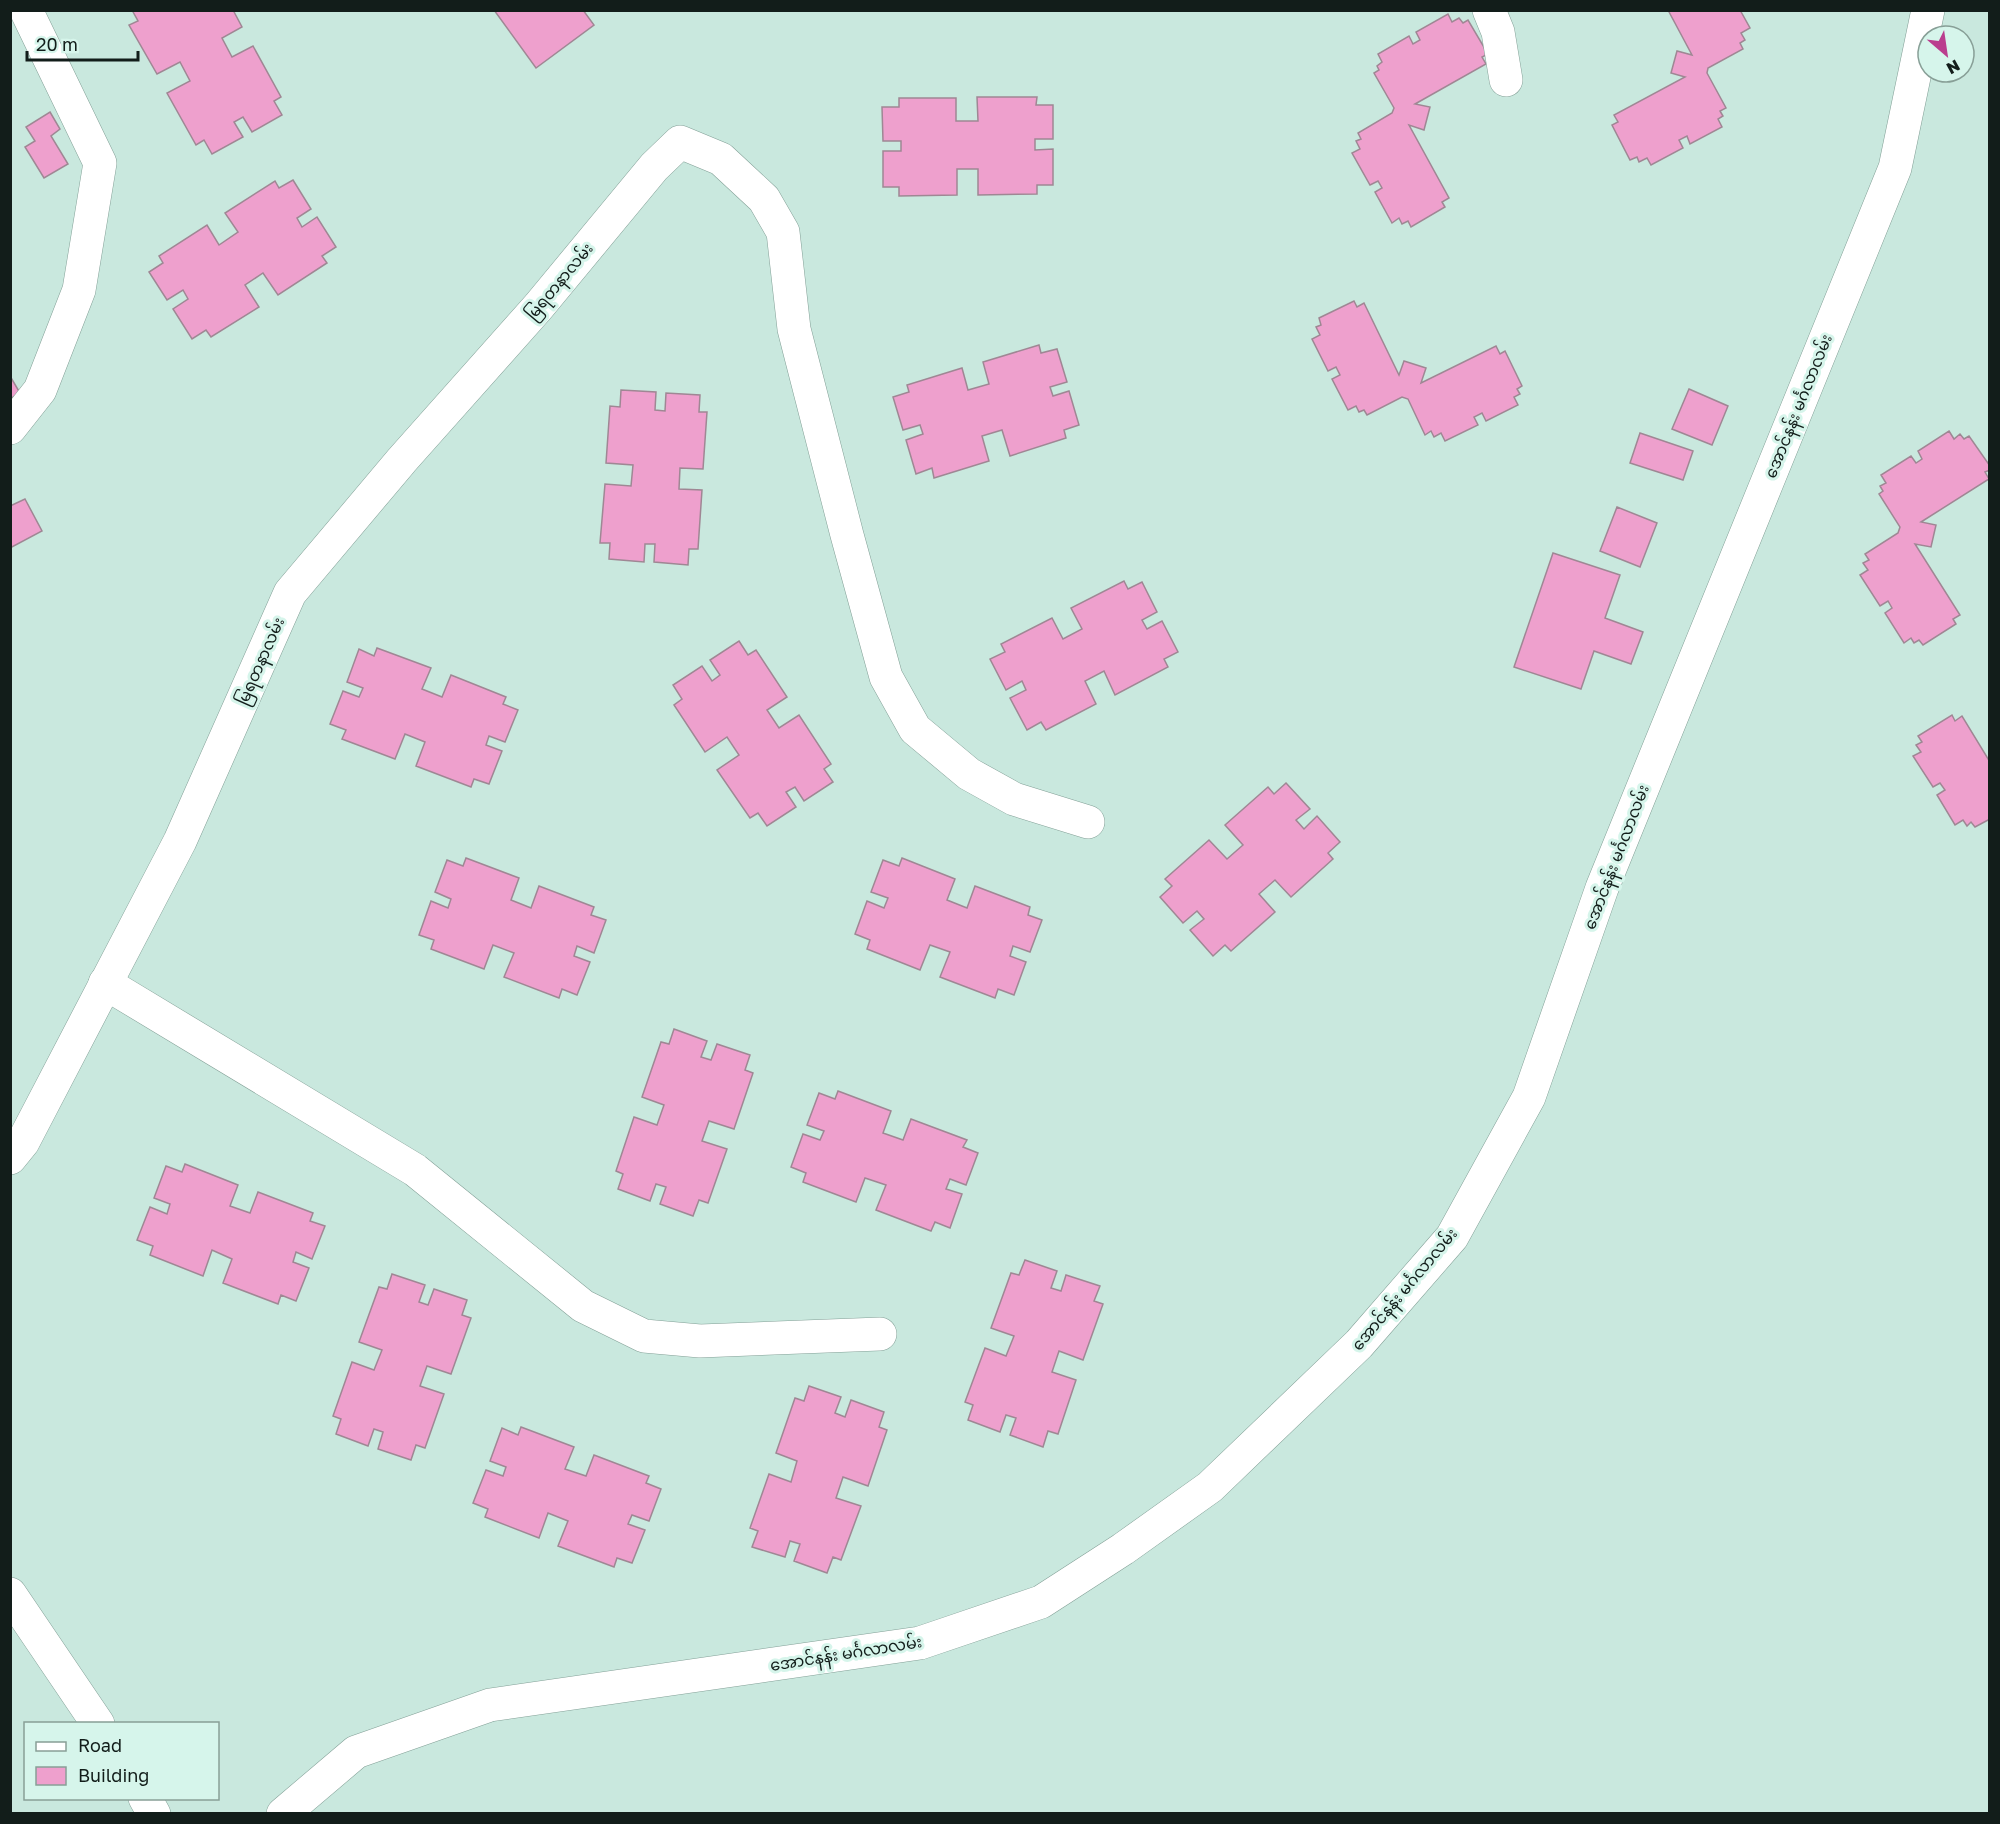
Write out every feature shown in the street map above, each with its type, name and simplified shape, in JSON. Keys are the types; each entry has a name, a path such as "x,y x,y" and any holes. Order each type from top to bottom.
{"street":[{"path":"1489,10 1498,32 1506,80"},
{"name":"အောင်နန်း မင်္ဂလာလမ်း","path":"283,1814 356,1752 490,1705 920,1644 1041,1602 1122,1549 1209,1487 1359,1344 1452,1237 1529,1096 1602,888 1895,168 1928,10"},
{"path":"10,428 40,390 79,290 100,163 21,13"},
{"name":"မြရတနာလမ်း","path":"10,1158 23,1142 180,841 290,593 402,460 539,306 654,167 680,142 721,159 764,199 783,232 794,329 847,535 886,677 915,729 969,774 1014,799 1088,822"},
{"path":"105,983 415,1170 583,1305 644,1336 700,1341 880,1334"},
{"path":"10,1593 97,1722"},
{"path":"146,1800 154,1814"}],"building":[{"path":"132,10 233,10 242,27 222,38 232,57 253,46 281,97 274,101 282,115 252,132 243,117 234,122 243,137 212,154 204,140 196,145 167,93 190,81 180,62 157,74 129,25 138,21"},
{"path":"494,10 583,10 594,25 536,68"},
{"path":"1668,10 1740,10 1750,28 1741,33 1745,40 1740,43 1743,49 1708,68 1707,73 1726,108 1720,111 1723,116 1718,119 1722,127 1690,144 1687,136 1679,140 1683,148 1651,165 1647,158 1639,162 1637,157 1630,160 1612,125 1618,122 1614,115 1685,77 1671,73 1677,51 1692,55"},
{"path":"1448,14 1452,22 1459,18 1463,23 1468,20 1488,54 1482,57 1486,64 1415,104 1430,107 1424,130 1409,125 1449,198 1442,202 1445,207 1411,227 1408,221 1402,224 1399,218 1392,223 1375,192 1382,188 1378,181 1370,185 1352,153 1360,149 1356,141 1361,139 1358,133 1392,113 1394,108 1374,73 1379,70 1377,66 1382,62 1378,54 1409,36 1413,44 1420,40 1416,32"},
{"path":"977,97 1037,97 1036,105 1053,105 1053,139 1035,139 1035,150 1053,149 1053,185 1037,185 1037,194 978,195 978,169 957,169 957,195 899,196 899,187 883,187 883,151 901,151 901,141 883,141 882,107 899,107 899,98 956,98 956,121 978,121"},
{"path":"50,112 60,129 51,136 68,164 44,178 25,147 35,141 26,127"},
{"path":"293,180 311,209 297,218 302,227 317,217 336,247 322,256 327,263 278,295 263,273 245,285 259,307 211,337 206,330 192,339 173,309 188,299 183,290 167,300 149,272 163,263 159,256 207,225 219,245 238,232 225,213 275,181 279,188"},
{"path":"1354,301 1357,307 1364,303 1399,375 1404,361 1426,368 1421,383 1496,346 1500,354 1505,351 1522,386 1517,389 1520,394 1514,397 1518,405 1486,421 1482,413 1474,417 1478,425 1445,441 1441,433 1434,437 1431,431 1425,435 1408,399 1402,397 1367,415 1364,410 1359,412 1356,406 1348,410 1332,379 1340,375 1336,367 1328,371 1312,339 1320,335 1316,327 1321,325 1319,318"},
{"path":"1039,345 1041,353 1057,349 1067,382 1050,387 1053,396 1069,391 1079,425 1064,430 1066,438 1010,456 1002,430 982,436 989,461 934,478 932,468 916,474 906,440 923,434 920,425 903,430 893,397 909,392 907,385 962,368 968,390 989,384 983,362"},
{"path":"10,376 20,393 10,399"},
{"path":"1689,389 1728,406 1712,445 1672,429"},
{"path":"621,390 656,392 655,410 665,411 666,393 700,395 699,412 707,412 703,469 680,468 679,489 702,490 698,549 689,549 688,565 654,562 655,544 645,544 644,562 609,559 610,543 600,543 605,484 631,486 633,465 606,463 610,406 620,407"},
{"path":"1949,431 1954,439 1960,434 1964,439 1969,436 1990,466 1990,470 1985,472 1989,479 1921,522 1936,525 1931,547 1915,544 1960,615 1953,619 1956,624 1923,645 1919,640 1914,643 1911,638 1904,643 1885,613 1892,608 1888,601 1880,606 1860,575 1868,570 1863,563 1869,560 1865,554 1898,533 1900,527 1879,494 1883,491 1880,486 1886,483 1881,475 1911,456 1916,463 1922,459 1918,451"},
{"path":"1640,433 1693,451 1683,480 1630,463"},
{"path":"25,499 42,531 10,548 10,506"},
{"path":"1617,507 1657,523 1640,567 1600,551"},
{"path":"1553,553 1620,575 1605,618 1643,632 1631,664 1594,651 1581,689 1514,667"},
{"path":"1124,581 1128,589 1142,582 1157,612 1142,620 1147,629 1162,621 1178,652 1164,659 1168,667 1115,695 1104,671 1085,681 1096,704 1046,730 1041,722 1027,730 1010,698 1026,690 1022,681 1006,690 990,659 1005,652 1001,644 1052,618 1063,639 1082,629 1071,608"},
{"path":"739,641 748,655 756,650 787,697 767,710 779,728 799,715 831,764 824,769 833,782 804,801 795,787 786,792 796,807 767,826 758,813 750,818 717,770 739,755 727,737 705,752 674,705 682,699 673,685 702,666 712,681 720,675 710,660"},
{"path":"377,648 431,668 422,689 442,697 451,675 506,697 503,704 518,710 505,742 489,736 486,745 502,751 489,784 474,779 471,787 416,766 425,742 405,734 395,759 342,739 346,730 330,724 343,691 359,697 363,688 347,682 359,649 374,656"},
{"path":"1952,715 1955,721 1962,716 1990,762 1990,819 1975,827 1971,822 1967,826 1963,820 1955,825 1937,795 1945,790 1940,783 1933,787 1913,756 1921,752 1916,745 1922,742 1918,736"},
{"path":"1286,783 1310,809 1296,820 1304,829 1317,816 1340,842 1328,853 1333,859 1291,897 1275,880 1259,894 1275,912 1231,951 1225,945 1213,956 1190,930 1204,919 1197,911 1183,923 1160,897 1172,886 1165,879 1209,840 1227,859 1243,845 1225,825 1268,787 1274,794"},
{"path":"466,858 519,878 511,900 531,908 539,886 594,907 591,915 606,920 594,953 577,946 574,956 590,962 577,995 562,989 559,998 504,977 514,953 493,945 484,969 431,949 434,940 419,935 431,901 448,908 451,899 435,892 447,860 463,866"},
{"path":"902,858 955,879 947,900 967,908 975,886 1030,907 1028,915 1042,920 1030,952 1013,946 1010,956 1026,962 1014,995 998,989 995,998 940,977 950,952 930,945 920,970 867,949 870,940 855,934 867,901 884,908 888,898 871,892 883,860 899,866"},
{"path":"674,1029 707,1041 701,1057 711,1060 717,1044 750,1055 745,1070 753,1073 734,1129 709,1121 702,1141 727,1149 708,1203 699,1200 693,1216 660,1204 666,1187 656,1184 650,1201 618,1189 623,1174 616,1171 634,1117 657,1125 664,1105 642,1097 661,1042 669,1044"},
{"path":"838,1091 891,1111 883,1133 903,1140 911,1119 967,1140 963,1147 978,1153 966,1185 950,1179 946,1189 962,1194 950,1228 935,1222 931,1231 876,1210 886,1185 865,1178 856,1202 803,1182 806,1173 791,1167 803,1134 820,1140 824,1131 807,1125 819,1093 835,1099"},
{"path":"185,1164 238,1185 230,1206 250,1213 258,1192 313,1213 310,1221 325,1226 312,1259 296,1252 293,1262 309,1268 296,1301 281,1295 278,1304 223,1283 232,1259 212,1250 203,1276 150,1255 153,1246 137,1240 150,1207 167,1214 170,1204 154,1198 166,1166 182,1172"},
{"path":"1025,1260 1057,1271 1051,1288 1061,1291 1066,1275 1100,1286 1094,1301 1103,1304 1083,1360 1059,1351 1052,1372 1076,1380 1058,1434 1048,1431 1043,1447 1010,1435 1016,1418 1006,1415 1000,1432 968,1420 973,1405 965,1402 985,1348 1006,1356 1014,1336 991,1328 1011,1273 1019,1275"},
{"path":"392,1274 425,1285 419,1302 428,1305 434,1289 467,1300 462,1315 471,1318 451,1374 427,1366 420,1386 444,1394 425,1448 416,1445 411,1460 378,1449 383,1432 374,1429 368,1446 336,1434 341,1419 333,1416 352,1362 374,1370 382,1350 359,1342 379,1287 387,1289"},
{"path":"809,1386 841,1397 835,1413 845,1417 851,1400 884,1412 879,1427 887,1430 868,1486 843,1477 836,1498 861,1506 841,1560 833,1557 827,1573 794,1561 800,1544 790,1541 785,1557 752,1547 758,1531 750,1528 769,1474 791,1482 797,1461 776,1453 795,1398 804,1401"},
{"path":"521,1427 574,1447 565,1469 586,1476 594,1455 649,1476 646,1483 661,1489 649,1521 632,1515 628,1524 645,1530 632,1563 617,1558 614,1567 558,1546 568,1521 548,1513 539,1538 485,1517 488,1509 473,1503 486,1470 503,1476 506,1467 490,1461 502,1428 518,1435"}]}
